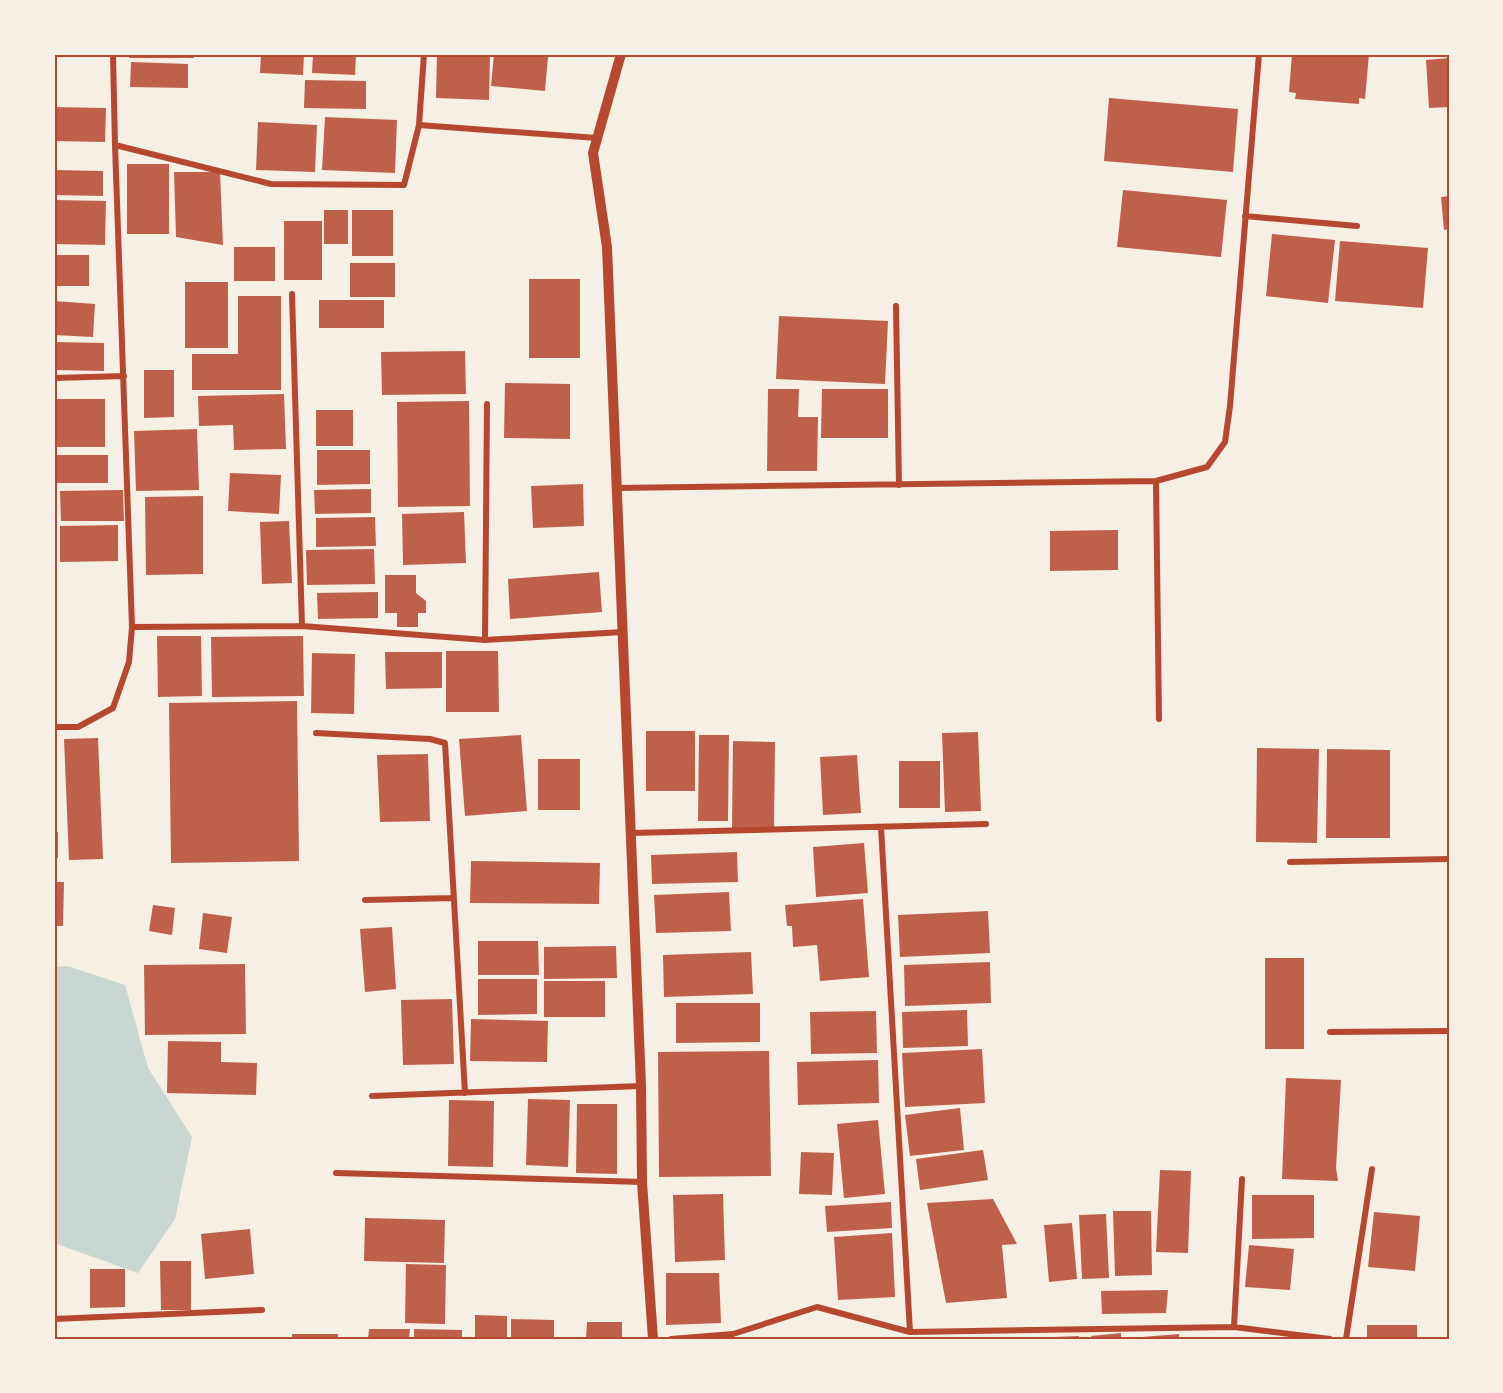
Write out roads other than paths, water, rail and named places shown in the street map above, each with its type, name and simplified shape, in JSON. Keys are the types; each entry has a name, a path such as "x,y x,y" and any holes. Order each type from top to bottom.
{"street":[{"path":"54,727 78,727 113,708 129,662 132,627 114,145 113,54"},
{"path":"114,145 271,184 404,184 418,125 424,54"},
{"path":"621,54 593,153 607,247 641,1086 642,1182 652,1339"},
{"path":"616,488 1156,481 1207,467 1225,442 1230,406 1259,54"},
{"path":"418,125 597,138"},
{"path":"1245,216 1357,226"},
{"path":"291,294 302,626"},
{"path":"896,306 899,485"},
{"path":"54,378 124,376"},
{"path":"485,640 487,405"},
{"path":"1156,481 1159,719"},
{"path":"132,627 302,626 485,640 623,632"},
{"path":"316,733 430,739 445,743 465,1093"},
{"path":"631,833 986,824"},
{"path":"881,827 910,1332"},
{"path":"1290,862 1449,859"},
{"path":"365,900 453,898"},
{"path":"1330,1032 1449,1031"},
{"path":"372,1096 641,1086"},
{"path":"1346,1339 1372,1169"},
{"path":"336,1173 642,1182"},
{"path":"1234,1327 1242,1179"},
{"path":"671,1339 733,1334 817,1307 910,1332 1234,1327 1330,1339"},
{"path":"54,1319 262,1310"}]}
